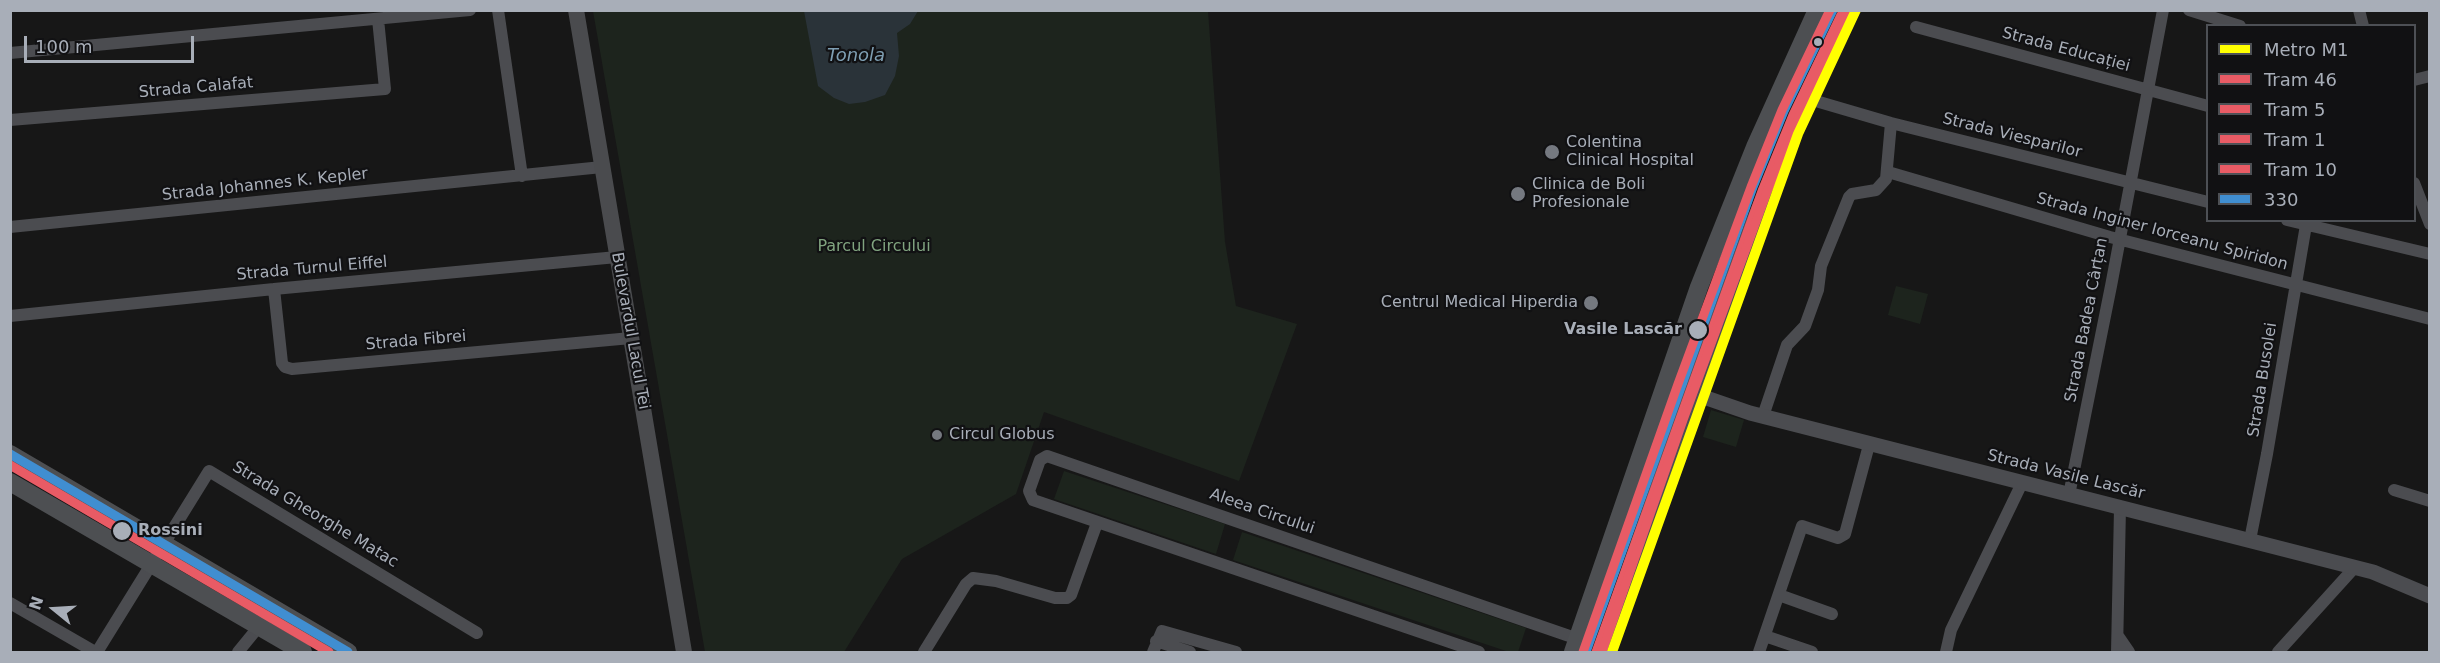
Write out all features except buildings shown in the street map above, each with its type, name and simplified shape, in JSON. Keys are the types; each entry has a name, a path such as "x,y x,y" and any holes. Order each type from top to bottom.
{"main road":[{"name":"Bulevardul Lacul Tei","path":"576,10 684,652"},
{"path":"1575,646 1667,377 1742,178 1817,10"},
{"path":"1602,652 1692,393 1754,224 1851,10"},
{"path":"10,454 348,652"},
{"path":"10,483 303,652"}],"street":[{"path":"10,53 470,10"},
{"path":"498,10 522,176"},
{"name":"Strada Badea Cârțan","path":"2069,495 2163,10"},
{"path":"2189,10 2234,24"},
{"name":"Strada Calafat","path":"10,120 385,89 378,19"},
{"name":"Strada Educației","path":"1916,27 2206,105"},
{"name":"Strada Viesparilor","path":"1809,99 1891,123 2206,201"},
{"path":"1763,416 1784,351 1805,326 1818,290 1821,266 1849,197 1852,194 1876,190 1882,186 1888,172 1891,123"},
{"name":"Strada Johannes K. Kepler","path":"10,226 602,167"},
{"name":"Strada Inginer Iorceanu Spiridon","path":"1888,172 2120,240 2430,319"},
{"path":"2416,186 2430,224"},
{"path":"2295,222 2430,254"},
{"name":"Strada Busolei","path":"2250,540 2268,454 2306,225"},
{"name":"Strada Turnul Eiffel","path":"10,316 617,257"},
{"name":"Strada Fibrei","path":"274,289 282,363 285,368 292,369 631,338"},
{"name":"Strada Vasile Lascăr","path":"1667,377 1692,393 1763,416 2355,567 2392,579 2430,596"},
{"path":"1759,652 1802,526 1838,538 1845,534 1869,444"},
{"name":"Aleea Circului","path":"1479,652 1097,523 1033,500 1029,491 1043,457 1047,456 1575,646"},
{"name":"Strada Gheorghe Matac","path":"164,544 209,471 477,633"},
{"path":"1946,652 1951,630 2022,483"},
{"path":"2394,490 2430,501"},
{"path":"2117,652 2120,508"},
{"path":"924,652 966,584 973,578 996,581 1055,598 1067,598 1071,595 1097,523"},
{"path":"10,603 96,652 164,544"},
{"path":"2278,652 2355,567"},
{"path":"1779,595 1832,614"},
{"path":"238,652 274,608"},
{"path":"1190,652 1155,647 1162,631 1236,652"},
{"path":"1765,636 1812,652"},
{"path":"2118,636 2129,652"}],"green space":[{"name":"Parcul Circului","path":"593,11 1208,11 1225,242 1236,306 1297,324 1239,481 1044,412 1016,494 902,559 844,652 705,652"},
{"path":"1896,286 1928,294 1920,324 1888,315"},
{"path":"1711,410 1744,420 1736,447 1703,437"},
{"path":"1064,471 1225,524 1216,554 1054,499"},
{"path":"1242,532 1526,628 1518,652 1509,652 1233,560"}],"water":[{"name":"Tonola","path":"804,11 918,11 910,24 897,33 899,56 895,76 885,95 865,102 849,104 834,98 818,86"}],"metro line":[{"name":"M1","path":"1612,652 1798,134 1856,10"}],"tram line":[{"name":"46","path":"1583,652 1751,187 1782,110 1830,10"},
{"name":"1","path":"1596,652 1762,191 1793,115 1841,15"},
{"name":"10","path":"1602,652 1683,420 1767,192 1847,15"},
{"name":"5","path":"10,465 329,652"}],"transit line":[{"name":"330","path":"1586,652 1753,187 1784,111 1833,10"},
{"name":"330","path":"10,454 348,652"}],"place":[{"name":"Colentina Clinical Hospital","path":"1552,152"},
{"name":"Clinica de Boli Profesionale","path":"1518,194"},
{"name":"Centrul Medical Hiperdia","path":"1591,303"},
{"name":"Vasile Lascăr","path":"1698,330"},
{"name":"Circul Globus","path":"937,435"},
{"name":"Rossini","path":"122,531"}]}
